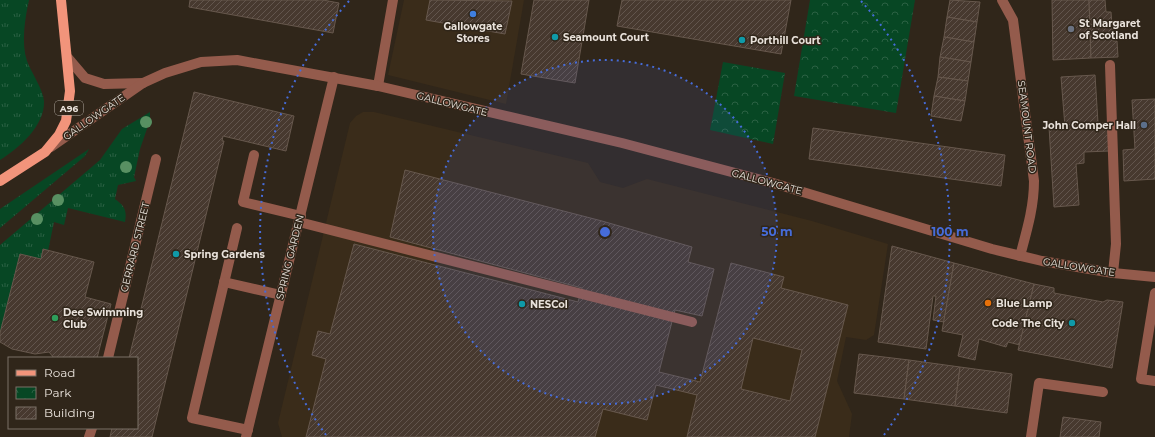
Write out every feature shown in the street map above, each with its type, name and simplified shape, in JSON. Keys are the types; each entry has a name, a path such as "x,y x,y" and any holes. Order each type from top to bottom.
{"main road":[{"name":"A96","path":"0,181 45,152 59,135 66,121 70,92 68,58 61,0"}],"street":[{"path":"378,86 393,0"},
{"name":"SEAMOUNT ROAD","path":"1002,0 1013,20 1034,181 1034,200 1020,256"},
{"name":"GALLOWGATE","path":"68,58 85,78 104,84 143,83"},
{"name":"GALLOWGATE","path":"45,152 143,83 183,66 201,62 217,60 252,62 378,86 488,113 560,128 773,183 1020,256 1042,261 1155,277"},
{"path":"1110,65 1116,244 1113,272"},
{"name":"SPRING GARDEN","path":"247,433 334,77"},
{"path":"254,155 243,202 300,219 692,322"},
{"name":"GERRARD STREET","path":"108,357 156,159"},
{"path":"237,228 192,418 247,433"},
{"path":"224,282 281,295"},
{"path":"1155,293 1141,379 1155,381"},
{"path":"1031,437 1039,382 1103,392"}],"shaded area":[{"path":"404,0 524,0 506,104 388,75"},
{"name":"NESCol","path":"363,112 374,112 588,163 600,182 623,188 647,179 812,221 888,244 874,335 866,340 846,337 837,381 852,414 849,437 282,437 278,423 350,123 356,116"}],"green space":[{"path":"0,0 29,0 24,30 25,54 44,101 43,110 36,127 23,143 0,160"},
{"path":"810,0 915,0 896,113 794,96"},
{"path":"723,62 785,73 773,144 710,130"},
{"path":"150,112 150,120 140,149 134,177 136,181 118,185 115,199 124,209 126,215 125,222 68,208 64,225 54,222 48,251 43,249 41,259 20,254 0,333 0,245 100,160 122,129"},
{"path":"89,149 85,156 0,228 0,209"}],"building":[{"path":"190,0 323,0 339,3 333,33 189,7"},
{"path":"430,0 512,1 505,34 426,20"},
{"name":"Seamount Court","path":"534,0 589,0 575,83 521,74"},
{"name":"Porthill Court","path":"622,0 791,0 781,54 617,26"},
{"path":"950,0 980,2 977,22 947,17"},
{"name":"St Margaret of Scotland","path":"1052,0 1089,0 1091,58 1053,60"},
{"path":"1089,0 1105,0 1106,12 1111,12 1113,41 1117,41 1118,57 1091,58"},
{"path":"947,17 977,22 974,42 944,37"},
{"path":"944,37 974,42 971,62 940,57"},
{"path":"940,57 971,62 968,81 938,77"},
{"path":"1095,75 1098,123 1107,123 1109,151 1084,152 1084,163 1076,164 1079,205 1054,207 1049,127 1065,127 1061,77"},
{"path":"938,77 968,81 965,101 934,96"},
{"name":"Spring Gardens","path":"194,92 294,116 286,151 223,136 222,141 224,141 152,437 110,437 112,429 138,429 138,357 129,357"},
{"path":"934,96 965,101 961,121 931,116"},
{"name":"John Comper Hall","path":"1155,99 1155,179 1124,181 1123,150 1135,149 1132,100"},
{"path":"813,128 1005,155 1001,186 809,159"},
{"name":"NESCol","path":"405,170 602,221 692,247 688,262 714,269 702,316 675,310 659,372 700,382 731,263 784,277 781,288 848,305 815,437 687,437 697,395 656,385 647,420 603,409 595,437 306,437 326,359 312,355 318,331 330,334 354,244 578,302 582,288 390,237","holes":["753,338 802,350 790,401 741,389"]},
{"path":"892,246 954,263 944,322 933,320 936,296 933,296 926,349 878,342"},
{"name":"Dee Swimming Club","path":"43,249 94,262 85,297 111,304 97,357 53,357 49,352 35,354 12,349 0,342 0,333 20,254 41,259"},
{"name":"Blue Lamp","path":"954,263 1034,284 1020,345 1008,342 1006,347 979,339 975,360 958,356 963,335 942,331"},
{"name":"Code The City","path":"1034,284 1054,288 1054,293 1103,302 1107,300 1123,302 1112,368 1018,350"},
{"path":"859,354 909,360 904,399 854,393"},
{"path":"909,360 960,367 955,406 904,399"},
{"path":"960,367 1012,374 1007,413 955,406"},
{"path":"1063,417 1101,422 1099,437 1060,437"}],"place":[{"name":"Gallowgate Stores","path":"473,14"},
{"name":"St Margaret of Scotland","path":"1071,29"},
{"name":"Seamount Court","path":"555,37"},
{"name":"Porthill Court","path":"742,40"},
{"name":"John Comper Hall","path":"1144,125"},
{"name":"Spring Gardens","path":"176,254"},
{"name":"Blue Lamp","path":"988,303"},
{"name":"NESCol","path":"522,304"},
{"name":"Dee Swimming Club","path":"55,318"},
{"name":"Code The City","path":"1072,323"}]}
